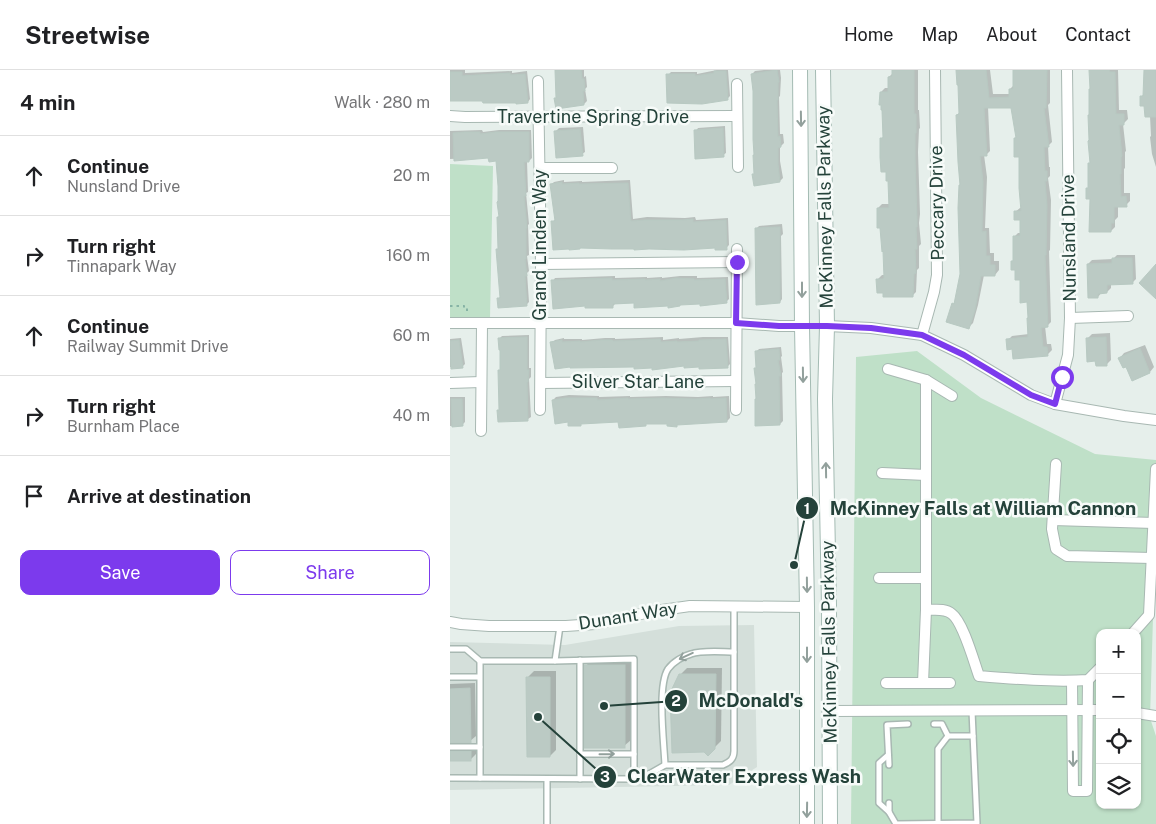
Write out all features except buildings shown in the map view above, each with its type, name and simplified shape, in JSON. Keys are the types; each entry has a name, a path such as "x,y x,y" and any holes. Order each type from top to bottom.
{"main road":[{"name":"McKinney Falls Parkway","path":"800,70 807,606 807,824"},
{"name":"McKinney Falls Parkway","path":"823,70 827,326 825,399 829,606 830,824"},
{"path":"802,326 827,326"}],"street":[{"name":"Peccary Drive","path":"922,335 937,275 935,70"},
{"name":"Nunsland Drive","path":"1055,404 1068,355 1070,318 1067,70"},
{"name":"Grand Linden Way","path":"538,81 541,264 540,410"},
{"path":"737,84 738,167"},
{"name":"Travertine Spring Drive","path":"450,116 737,116"},
{"path":"540,168 612,168"},
{"path":"736,410 737,249"},
{"path":"541,264 737,262"},
{"path":"1070,318 1128,316"},
{"path":"450,323 736,323 802,326"},
{"path":"481,430 482,324"},
{"path":"827,326 871,328 922,335 964,355 1031,395 1055,404 1156,420"},
{"path":"888,369 926,380 952,396"},
{"path":"923,683 926,610 926,380"},
{"name":"Silver Star Lane","path":"541,383 736,381"},
{"path":"450,382 481,382"},
{"path":"1056,464 1052,529 1056,549 1067,556 1152,558"},
{"path":"1137,629 1149,615 1156,469"},
{"path":"882,473 926,475"},
{"path":"1053,520 1154,523"},
{"path":"879,578 926,578"},
{"name":"Dunant Way","path":"450,622 489,626 560,626 595,624 690,606 807,606"},
{"path":"926,610 940,609 953,615 964,632 979,676 1072,681 1088,680 1096,672"},
{"path":"1072,681 1073,791 1087,791 1088,680"},
{"path":"886,683 950,682"},
{"path":"830,711 1096,710"},
{"path":"1141,714 1156,716"}],"lane":[{"path":"450,778 634,779 651,774 664,765 723,764 731,760 734,756 734,607"},
{"path":"555,661 560,626"},
{"path":"450,649 466,649 480,661 634,659 634,779"},
{"path":"664,765 662,698 663,684 669,668 684,656 693,653 734,652"},
{"path":"580,660 580,779"},
{"path":"480,661 480,778"},
{"path":"450,677 479,678"},
{"path":"889,802 890,812 896,824 977,823 972,710"},
{"path":"889,765 887,725 908,724"},
{"path":"934,724 942,724 948,736"},
{"path":"948,736 973,736"},
{"path":"938,823 938,749 948,736"},
{"path":"450,747 480,747"},
{"path":"580,754 634,754"},
{"path":"888,755 879,763 879,804 890,812"},
{"path":"547,779 547,824"}],"path":[{"path":"450,306 468,307 468,314"}],"shaded area":[{"path":"754,625 757,767 729,785 450,790 450,642 565,645 679,626"}],"green space":[{"path":"450,164 493,166 490,318 450,318"},
{"path":"917,351 981,398 1095,454 1156,460 1150,718 1156,736 1156,824 851,824 856,357"}],"place":[{"name":"McKinney Falls at William Cannon","path":"794,565"},
{"name":"McDonald's","path":"604,706"},
{"name":"ClearWater Express Wash","path":"538,717"}],"route":[{"path":"737,262 736,323 871,328 922,335 964,355 1031,395 1055,404 1062,377"}]}
